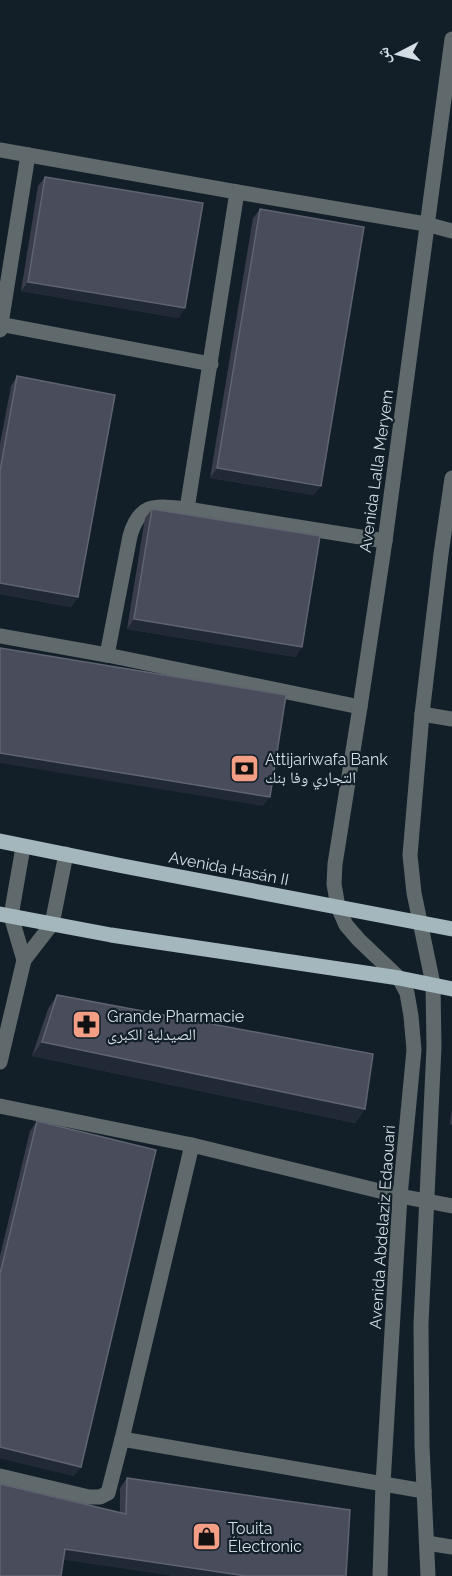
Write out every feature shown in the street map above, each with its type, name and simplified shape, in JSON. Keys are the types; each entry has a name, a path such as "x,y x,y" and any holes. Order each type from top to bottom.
{"main road":[{"name":"Avenida Hasán II","path":"0,841 452,929"},
{"path":"5,915 122,937 399,978 452,989"}],"street":[{"name":"Avenida Lalla Meryem","path":"338,907 334,884 335,864 385,541 452,39"},
{"path":"0,150 426,224 452,231"},
{"path":"28,155 0,326 211,364"},
{"path":"187,509 237,192"},
{"path":"428,1576 422,1446 421,1324 434,1047 433,984 414,893 410,855 422,714 446,555 452,478"},
{"path":"107,655 133,524 147,509 157,506 187,509 385,541"},
{"path":"0,636 107,655 360,707"},
{"path":"422,714 452,719"},
{"path":"23,847 5,915 24,960"},
{"path":"0,1062 4,1024 24,960 52,924 66,854"},
{"name":"Avenida Abdelaziz Edaouari","path":"338,907 346,925 399,978 407,993 414,1050 400,1196 383,1484 380,1576"},
{"path":"0,1106 192,1145 400,1196 452,1206"},
{"path":"0,1476 89,1497 100,1497 108,1492 192,1145"},
{"path":"122,1439 424,1491"},
{"path":"427,1543 452,1547"}],"building":[{"path":"45,177 203,203 185,308 28,282"},
{"path":"260,209 364,227 321,486 217,468"},
{"path":"17,376 115,395 78,597 0,583 0,471"},
{"path":"152,509 320,536 302,647 134,619"},
{"path":"0,648 286,695 270,797 0,753"},
{"path":"57,995 373,1054 365,1109 42,1042"},
{"path":"37,1121 156,1150 81,1467 0,1447 0,1274"},
{"path":"127,1478 350,1510 346,1576 246,1576 65,1549 61,1576 0,1576 0,1484 126,1514"}],"place":[{"name":"Attijariwafa Bank التجاري وفا بنك","path":"244,768"},
{"name":"Grande Pharmacie الصيدلية الكبرى","path":"86,1025"},
{"name":"Touita Électronic","path":"207,1537"}]}
